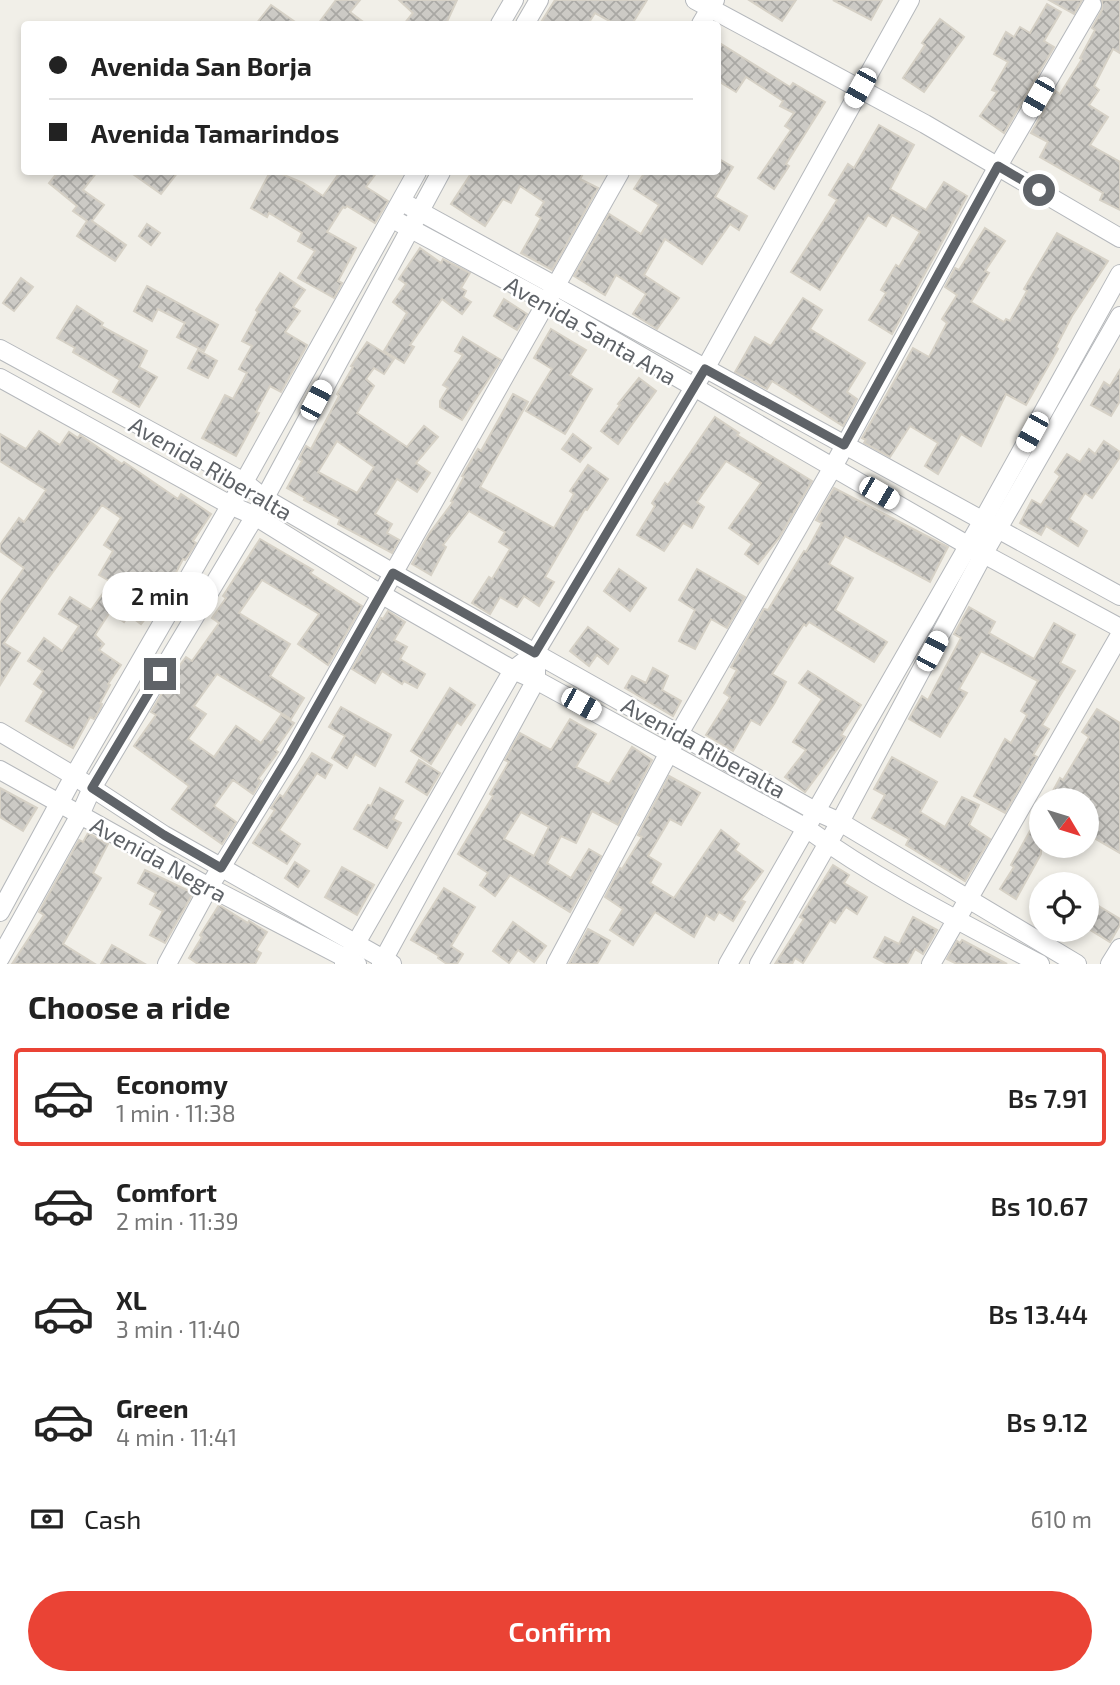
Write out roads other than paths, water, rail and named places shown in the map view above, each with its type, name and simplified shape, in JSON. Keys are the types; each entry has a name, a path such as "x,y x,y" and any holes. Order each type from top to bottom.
{"street":[{"path":"502,21 514,0"},
{"path":"527,21 539,0"},
{"path":"351,958 513,670 535,653 705,369 910,0"},
{"path":"702,21 707,3 998,166 1120,238"},
{"path":"556,964 680,732 834,467 998,166 1092,5"},
{"path":"0,912 74,776 244,482 415,175"},
{"path":"0,958 80,815 92,788 255,516 439,175"},
{"path":"167,964 209,887 289,756 618,175"},
{"name":"Avenida Santa Ana","path":"400,201 551,294 693,389 1120,628"},
{"name":"Avenida Santa Ana","path":"391,217 705,369 1120,596"},
{"path":"990,526 1120,274"},
{"path":"728,964 816,810 1120,316"},
{"name":"Avenida Riberalta","path":"0,349 244,482 264,498 393,573 840,822 1077,964"},
{"name":"Avenida Riberalta","path":"0,378 230,506 255,516 379,593 513,670 536,680 806,828 956,920 1040,964"},
{"path":"758,964 840,822 976,549"},
{"path":"931,964 1120,635"},
{"path":"385,962 536,680 535,653"},
{"name":"Avenida Negra","path":"0,732 221,868 351,958"},
{"name":"Avenida Negra","path":"0,770 209,887 351,958 385,962"},
{"path":"1110,964 1120,948"}]}
